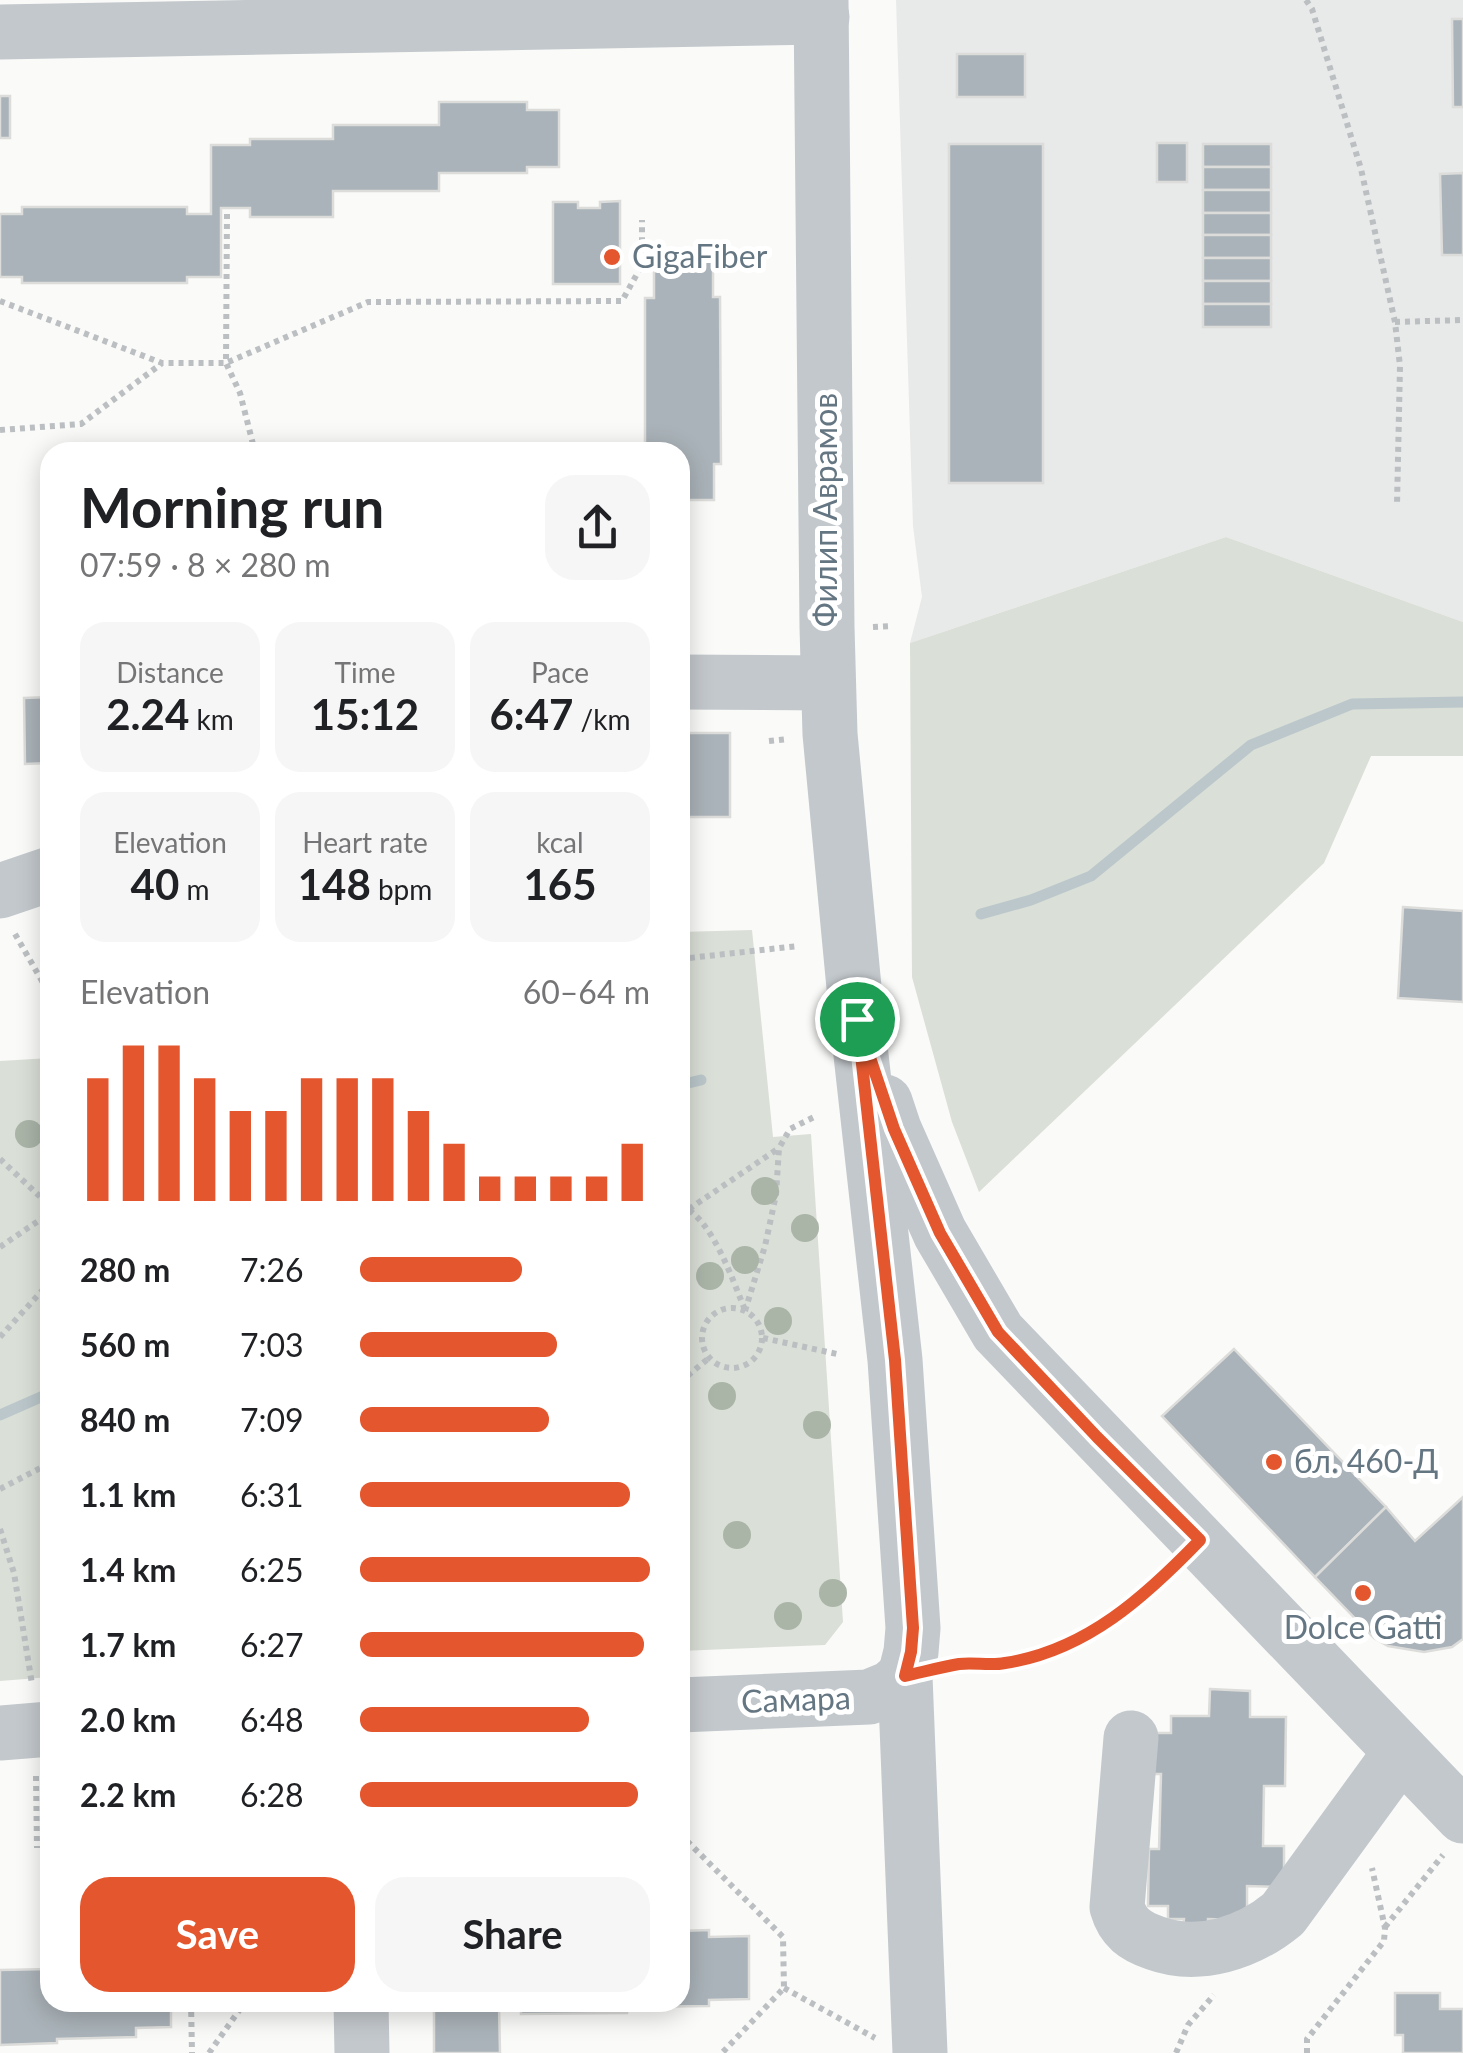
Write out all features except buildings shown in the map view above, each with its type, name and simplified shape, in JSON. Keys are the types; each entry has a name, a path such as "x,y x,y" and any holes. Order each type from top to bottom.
{"street":[{"path":"0,32 179,14 822,8"},
{"name":"Филип Аврамов","path":"822,8 828,683 857,1019"},
{"path":"690,682 828,683"},
{"path":"4,906 40,881"},
{"path":"857,1019 894,1129 940,1233 998,1332"},
{"path":"857,1019 895,1360 913,1628 905,1676 903,2048"},
{"path":"895,1360 902,1327 916,1311 934,1302 973,1310 1200,1540 1401,1752 1457,1830"},
{"name":"Самара","path":"690,1705 869,1697 905,1676"},
{"path":"1131,1738 1117,1907 1129,1931 1183,1950 1240,1940 1282,1914 1401,1752"},
{"path":"361,2012 362,2053"}],"path":[{"path":"1306,0 1312,8 1361,169 1395,322 1400,366 1398,505"},
{"path":"227,214 226,363 240,393 252,442"},
{"path":"0,301 162,363 226,363 368,302 622,301 642,266 642,220"},
{"path":"1395,322 1463,320"},
{"path":"0,430 81,424 162,363"},
{"path":"867,627 892,626"},
{"path":"4,906 40,976"},
{"path":"690,959 798,946"},
{"path":"745,1311 769,1229 780,1148 790,1129 814,1117"},
{"path":"690,1204 780,1148"},
{"path":"0,1160 40,1200"},
{"path":"690,1215 718,1245 745,1311"},
{"path":"0,1247 40,1217"},
{"path":"0,1337 40,1293"},
{"path":"735,1308 758,1322 763,1338 761,1349 748,1365 727,1368 709,1358 701,1340 715,1313 735,1308"},
{"path":"763,1338 837,1354"},
{"path":"690,1374 709,1358"},
{"path":"0,1489 40,1468"},
{"path":"0,1529 14,1573 28,1720"},
{"path":"905,1676 960,1664 1003,1664 1041,1655 1076,1640 1157,1585 1200,1540"},
{"path":"1307,2053 1306,2039 1384,1941 1385,1928 1360,1808"},
{"path":"1385,1928 1457,1830"},
{"path":"690,1844 783,1937 784,1988 722,2053"},
{"path":"784,1988 903,2048"},
{"path":"191,2012 192,2053"},
{"path":"209,2053 238,2012"}],"shaded area":[{"path":"896,0 1463,0 1463,622 1226,537 910,643 922,597 913,526"},
{"path":"1226,537 1463,622 1463,756 1371,756 1324,863 979,1192 952,1122 912,977 910,643"},
{"path":"752,930 773,1137 811,1134 843,1622 825,1645 690,1651 690,932"},
{"path":"40,1059 40,1678 0,1681 0,1061"}],"waterway":[{"path":"981,914 1031,900 1091,876 1251,745 1352,704 1463,702"},
{"path":"690,1083 701,1080"},
{"path":"0,1415 40,1397"}],"place":[{"name":"GigaFiber","path":"612,257"},
{"name":"бл. 460-Д","path":"1274,1462"},
{"name":"Dolce Gatti","path":"1363,1593"}],"route":[{"path":"857,1019 894,1129 940,1233 998,1332 1200,1540 1157,1585 1129,1607 1076,1640 1041,1655 1003,1664 960,1664 905,1676 913,1628 895,1360 857,1019"}]}
